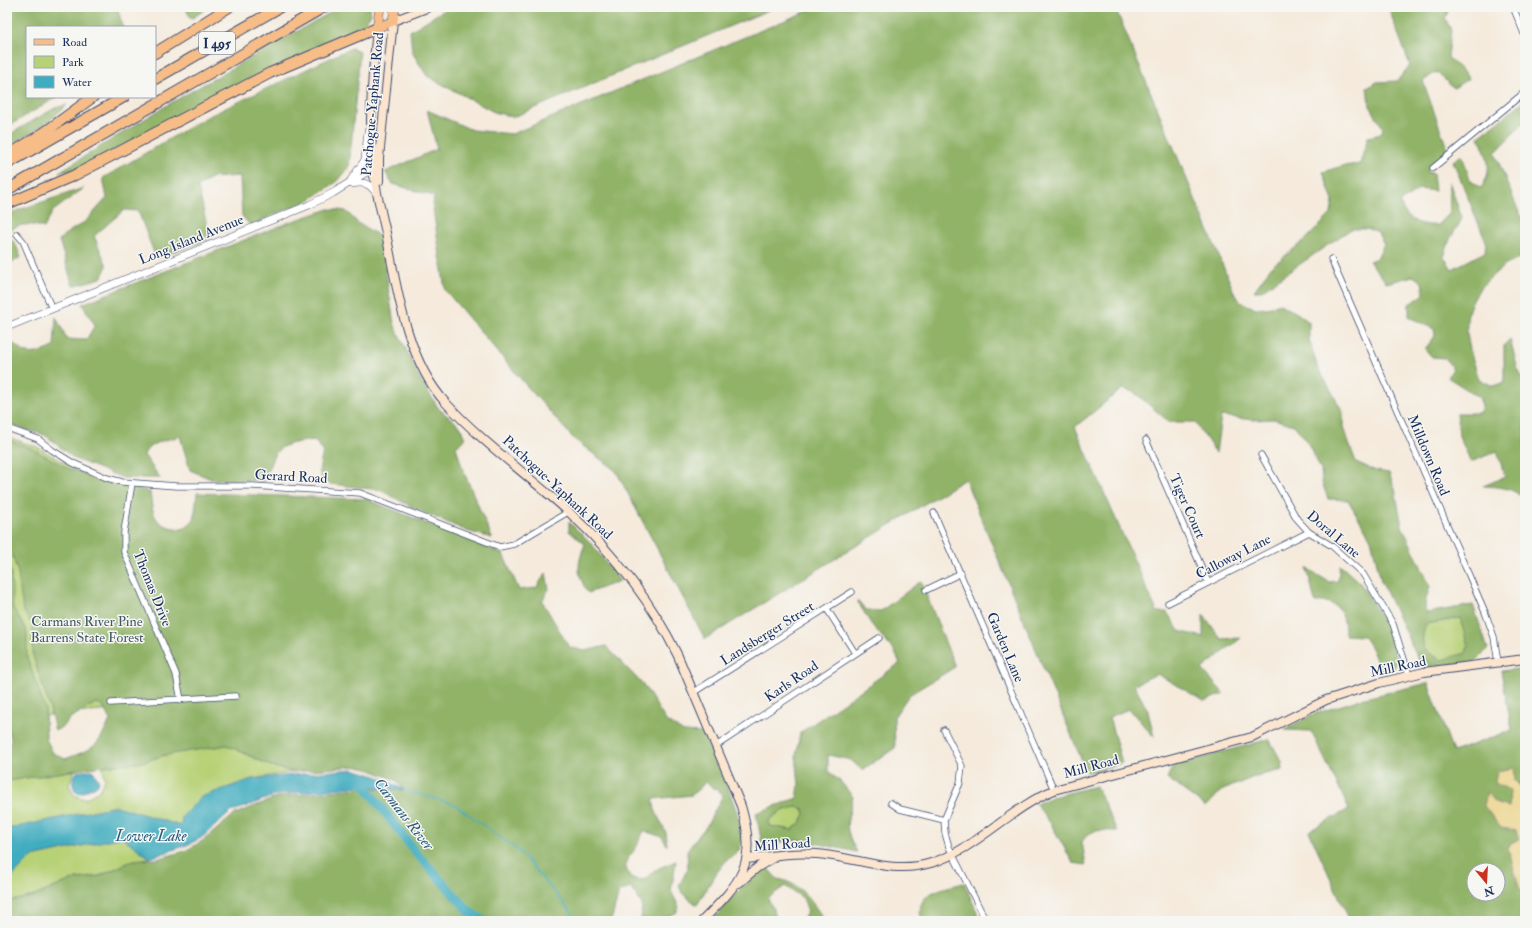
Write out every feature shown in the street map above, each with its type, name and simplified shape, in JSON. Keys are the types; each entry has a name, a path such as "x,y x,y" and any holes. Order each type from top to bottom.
{"highway":[{"path":"156,52 229,7"},
{"name":"I 495","path":"156,78 280,7"},
{"name":"I 495","path":"7,190 324,7"},
{"path":"7,204 75,174 270,73 377,28"},
{"path":"7,156 45,132 92,98"},
{"path":"7,164 122,98"}],"main road":[{"name":"Patchogue-Yaphank Road","path":"380,7 371,99 380,204 406,325 423,368 436,390 464,420 568,512 614,558 641,593 667,633 694,692 744,813 748,842 747,859"},
{"name":"Patchogue-Yaphank Road","path":"380,204 376,193 376,166 394,7"},
{"path":"377,28 429,7"},
{"name":"Mill Road","path":"702,921 734,887 742,874 747,859 779,855 816,854 874,865 897,867 924,864 952,854 1030,801 1054,790 1252,737 1326,700 1360,688 1409,675 1525,659"},
{"path":"734,887 763,863 779,855"}],"street":[{"path":"1513,7 1525,36"},
{"path":"1433,168 1525,92"},
{"path":"345,186 361,168 365,160 371,99"},
{"name":"Long Island Avenue","path":"7,327 297,210 345,186 376,166"},
{"path":"345,186 359,182 366,183 371,186 376,193"},
{"path":"17,234 23,241 52,310"},
{"name":"Milldown Road","path":"1331,259 1485,612 1494,637 1498,662"},
{"name":"Gerard Road","path":"7,428 38,439 52,450 92,472 107,478 132,483 253,486 360,493 500,547 514,544 568,512"},
{"name":"Tiger Court","path":"1146,440 1208,582"},
{"name":"Doral Lane","path":"1261,455 1287,504 1297,519 1309,532 1332,546 1363,574 1393,624 1409,675"},
{"name":"Thomas Drive","path":"132,483 124,532 124,552 176,674 181,700"},
{"name":"Garden Lane","path":"934,513 1054,790"},
{"name":"Calloway Lane","path":"1168,603 1309,532"},
{"path":"926,590 961,573"},
{"name":"Landsberger Street","path":"694,692 852,592"},
{"path":"826,609 855,654"},
{"name":"Karls Road","path":"716,746 880,638"},
{"path":"111,703 236,696"},
{"path":"944,730 962,766 960,783 944,820 946,838 952,854 986,921"},
{"path":"891,803 900,809 944,820"}],"green space":[{"path":"7,7 117,7 123,26 26,26 26,98 55,98 7,127"},
{"path":"185,7 209,7 191,19"},
{"path":"340,7 370,7 371,14 361,28 249,80 74,171 59,172 169,104"},
{"path":"449,7 776,7 513,117 494,112 427,76 412,52 410,31"},
{"path":"817,7 1115,7 1236,297 1247,305 1257,308 1268,308 1280,304 1297,313 1309,322 1309,339 1317,366 1343,412 1343,428 1356,462 1376,471 1389,473 1395,489 1402,526 1430,586 1425,603 1426,613 1473,605 1488,649 1475,662 1422,667 1381,581 1371,539 1348,500 1328,499 1322,482 1321,470 1307,441 1294,425 1274,419 1253,420 1221,416 1216,453 1195,422 1169,422 1134,392 1122,389 1075,427 1157,612 1167,612 1179,631 1203,637 1203,614 1221,639 1241,638 1202,669 1224,694 1204,701 1157,674 1134,685 1148,711 1154,737 1129,709 1109,717 1122,763 1087,773 965,479 705,639 616,471 574,439 445,290 433,208 434,196 393,184 385,172 437,149 427,110 472,130 512,134","holes":["1460,618 1468,646 1466,653 1441,660 1430,653 1424,646 1423,637 1426,624"]},
{"path":"1388,7 1404,7 1408,12 1450,7 1445,18 1451,30 1448,57 1469,78 1454,88 1436,72 1423,81 1447,148 1446,153 1426,172 1433,173 1435,191 1419,189 1400,203 1406,214 1415,221 1425,225 1438,225 1450,213 1449,181 1462,219 1450,239 1444,257 1452,269 1485,252 1486,242 1453,161 1462,155 1470,180 1481,188 1487,175 1488,162 1485,150 1479,137 1525,100 1525,121 1495,153 1523,222 1525,222 1525,257 1509,263 1502,268 1478,291 1471,303 1467,327 1471,352 1479,379 1493,386 1504,382 1504,345 1510,339 1518,370 1525,382 1525,501 1521,496 1512,490 1501,487 1483,486 1505,477 1497,451 1471,462 1459,436 1457,413 1479,413 1482,406 1479,397 1447,377 1453,369 1445,358 1432,357 1425,349 1435,336 1434,329 1409,317 1409,304 1424,295 1422,282 1413,276 1387,283 1369,261 1377,258 1384,244 1377,232 1367,229 1351,229 1261,291 1254,291 1271,267 1305,240 1331,214 1333,201 1323,172 1342,166 1360,164 1368,137 1381,134 1383,128 1370,106 1367,88 1377,82 1397,81 1410,65"},
{"path":"351,48 360,51 349,167 338,181 309,200 250,225 242,216 240,176 211,178 198,187 210,239 156,258 138,211 124,210 94,236 107,266 101,278 73,286 59,240 86,221 107,198 103,178 205,118"},
{"path":"67,105 47,123 7,147 7,136 55,108"},
{"path":"84,188 53,211 44,228 34,225 24,225 15,227 7,233 7,214"},
{"path":"329,209 346,211 359,224 380,236 394,324 420,379 439,409 460,426 465,439 456,447 463,470 492,538 467,531 414,508 380,490 324,483 319,471 323,451 314,440 293,443 280,449 272,460 265,481 211,479 190,470 180,436 154,444 146,451 144,455 160,478 123,478 75,459 45,435 7,424 7,341 13,343 24,352 29,353 37,353 54,347 56,317 67,339 86,340 95,325 82,304 290,222"},
{"path":"7,235 15,243 21,257 7,265"},
{"name":"Carmans River Pine Barrens State Forest","path":"7,437 37,447 79,471 114,487 207,748 227,745 271,766 293,772 252,779 201,797 182,817 181,826 116,806 7,829 7,781 75,770 69,785 74,795 84,799 99,791 105,779 102,766 118,765 114,710 38,716 7,645"},
{"path":"7,440 31,448 71,470 118,485 134,487 150,492 152,508 157,520 166,526 174,528 183,529 194,520 197,493 366,499 503,554 519,590 536,588 546,573 549,589 542,601 569,647 585,651 606,646 645,687 666,721 684,732 702,733 730,793 741,828 741,843 737,853 726,861 721,867 697,905 682,893 679,886 688,868 687,851 706,827 723,795 706,782 692,795 653,799 655,810 666,833 667,846 662,837 644,831 637,846 626,861 626,868 631,878 643,880 659,868 676,861 671,891 679,907 676,913 656,921 641,921 642,904 631,888 619,892 611,921 7,921 7,902 35,896 71,880 100,876 134,860 157,859 185,851 204,840 235,814 278,797 359,788 404,790 396,780 368,769 354,766 293,772 271,766 227,745 166,755 139,763 102,766 7,781 7,753 11,740 7,724 7,560 11,573 13,608 27,631 27,657 45,709 46,739 53,753 65,759 89,749 102,737 110,720 102,705 96,703 70,718 65,725 55,731 50,709 33,656 32,624 23,611 18,573 7,539"},
{"path":"569,522 591,543 620,581 588,593 581,580 579,569 580,558 585,544 569,531"},
{"path":"1340,565 1361,584 1388,628 1397,662 1393,670 1378,671 1373,653 1363,636 1345,635 1344,620 1339,610 1330,603 1315,602 1307,568 1329,582 1338,581"},
{"path":"921,581 955,667 909,695 894,717 895,748 862,770 851,760 828,755 828,771 841,782 853,797 849,813 848,831 857,852 801,840 762,844 756,813 797,798 799,785 796,756 800,733 900,663 894,651 872,625 857,601 867,610 881,611","holes":["797,807 804,809 805,814 800,823 792,830 770,826 769,821 782,811"]},
{"path":"1461,618 1468,646 1466,654 1441,660 1426,649 1423,642 1423,637 1426,624"},
{"path":"1525,668 1525,792 1522,786 1515,781 1510,790 1509,808 1497,804 1501,828 1516,830 1519,839 1511,843 1508,848 1519,887 1525,894 1525,921 1350,921 1309,831 1349,809 1311,731 1285,730 1311,715 1361,699 1428,683 1453,752 1512,730 1501,671"},
{"path":"1269,739 1282,762 1283,770 1256,776 1221,791 1206,807 1167,778 1173,766"},
{"path":"1096,786 1117,831 1097,831 1089,834 1082,842 1086,865 1073,863 1051,824 1036,804 1052,797"},
{"path":"797,807 803,809 805,814 800,823 792,830 770,826 769,821 775,815 785,810"},
{"path":"122,837 150,858 134,860 99,876 71,880 35,896 7,902 7,882 32,857"},
{"path":"765,865 777,879 799,888 824,919 828,921 802,921 808,911 803,898 785,886 768,898 778,921 712,921 736,893"},
{"path":"964,883 981,921 922,921 920,911 926,898 939,890"}],"sand":[{"path":"1514,768 1515,781 1522,788 1525,796 1525,805 1521,814 1525,820 1525,894 1519,887 1508,848 1511,843 1519,839 1516,830 1501,828 1484,806 1487,792 1497,804 1509,807 1510,790 1495,783 1497,771"}],"water":[{"name":"Lower Lake","path":"353,769 379,777 405,790 360,786 276,795 231,812 201,838 187,845 150,858 122,837 32,857 7,882 7,829 116,806 181,826 182,817 201,797 252,779"},
{"path":"93,770 99,782 96,786 81,793 76,792 73,782 77,772"}],"waterway":[{"name":"Carmans River","path":"356,781 361,781 416,853 470,912 484,921"},
{"path":"404,790 454,804 519,851 579,921"}]}
